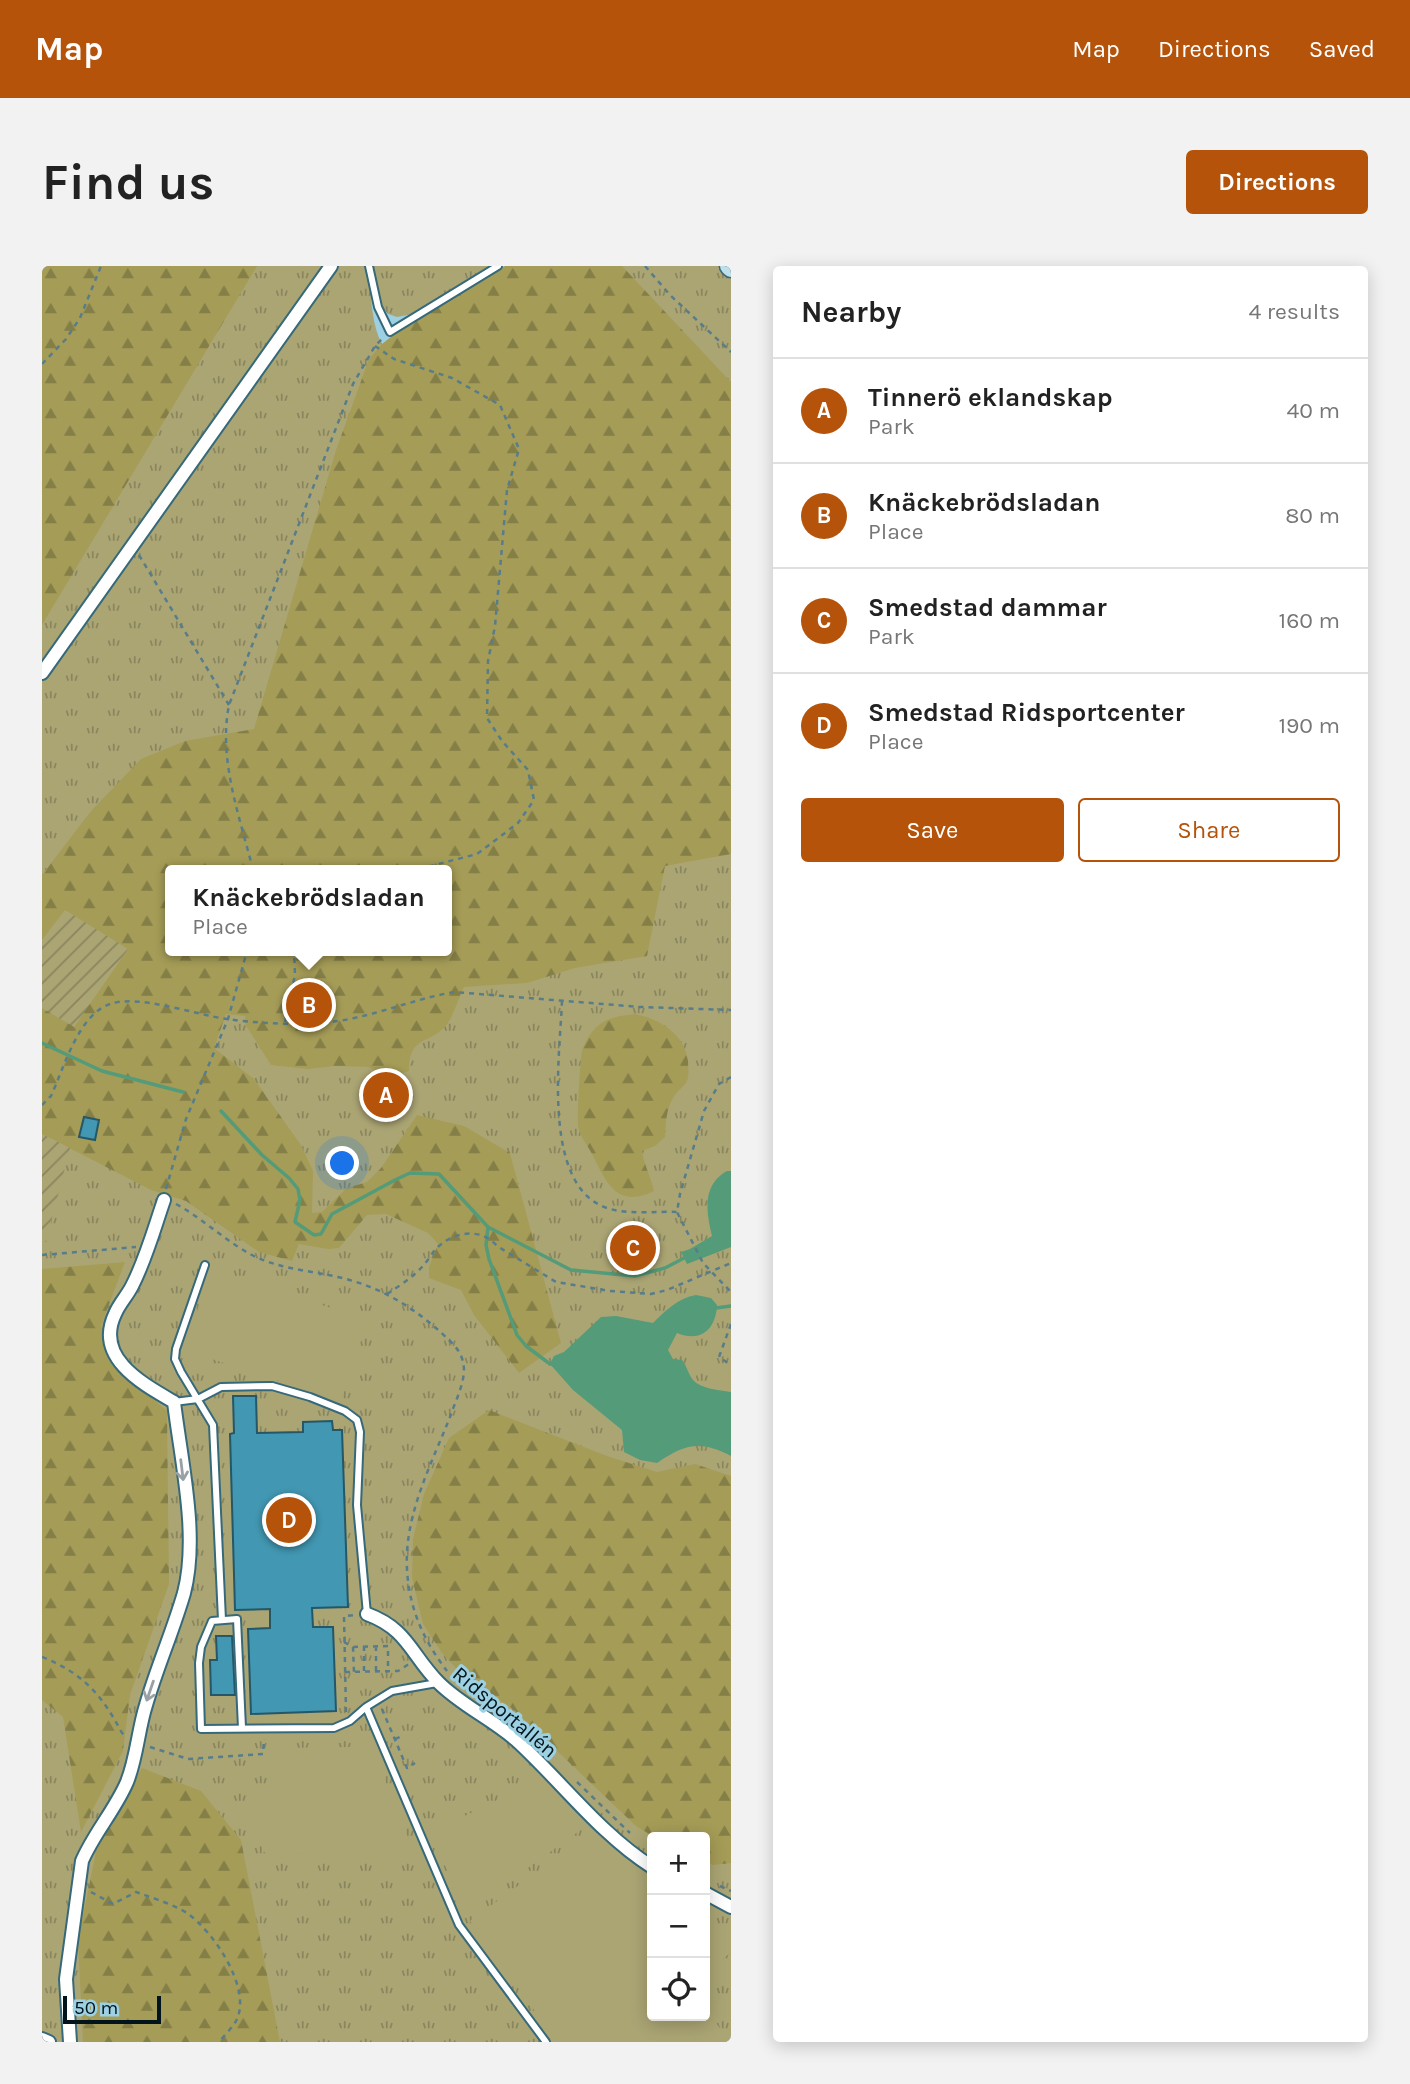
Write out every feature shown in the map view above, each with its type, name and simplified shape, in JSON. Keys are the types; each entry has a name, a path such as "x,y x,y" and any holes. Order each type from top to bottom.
{"street":[{"path":"42,673 331,266"},
{"path":"69,2042 66,1979 82,1861 89,1843 126,1785 146,1704 184,1591 189,1555 188,1517 174,1402 129,1374 118,1360 111,1343 110,1328 114,1314 131,1289 164,1200"},
{"name":"Ridsportallén","path":"367,1614 396,1629 419,1656 517,1741 600,1824 647,1863"},
{"path":"709,1895 731,1907"},
{"path":"42,2039 49,2042"}],"lane":[{"path":"369,266 378,307 390,332 498,266"},
{"path":"205,1265 175,1359 213,1425 222,1620"},
{"path":"174,1402 198,1399 221,1387 272,1386 345,1410 357,1420 360,1432 357,1505 367,1614"},
{"path":"242,1728 237,1619 212,1621 201,1647 201,1729 334,1728 346,1723 392,1691 444,1679"},
{"path":"366,1707 459,1924 546,2042"}],"path":[{"path":"42,365 66,339 80,318 101,266"},
{"path":"645,266 670,295 731,352"},
{"path":"252,865 227,759 226,723 229,705 353,384 374,346 390,332"},
{"path":"374,346 394,359 452,378 500,405 519,449 507,490 495,626 488,661 487,718 502,741 528,770 534,800 518,823 477,854 434,865"},
{"path":"133,545 229,705"},
{"path":"246,956 228,1019 186,1119 164,1200 190,1211 254,1256 299,1270 339,1277 387,1294 418,1314 461,1354 464,1363 461,1387 415,1509 407,1568 412,1606 444,1679"},
{"path":"285,1022 295,975 294,956"},
{"path":"42,1105 51,1096 86,1020 110,1004 145,1002 228,1019 317,1023 345,1020 425,997 453,992 731,1010"},
{"path":"562,1001 559,1121 565,1156 571,1172 590,1197 609,1209 677,1212"},
{"path":"731,1076 719,1084 704,1111 677,1212 703,1263 731,1292"},
{"path":"387,1294 415,1274 437,1247 457,1236 478,1233 491,1238 497,1245 556,1282 610,1291 651,1293 667,1290 731,1263"},
{"path":"42,1255 148,1246"},
{"path":"731,1324 719,1357 731,1365"},
{"path":"346,1723 344,1616 367,1614"},
{"path":"344,1642 353,1647 388,1646 388,1671"},
{"path":"364,1646 364,1672"},
{"path":"376,1646 376,1672"},
{"path":"353,1647 354,1672"},
{"path":"345,1672 398,1671 419,1656"},
{"path":"42,1657 81,1677 96,1691 122,1733 167,1754 188,1759 262,1754 265,1728"},
{"path":"378,1700 407,1769 415,1763"},
{"path":"395,1739 400,1737 400,1733"},
{"path":"572,1777 637,1839"},
{"path":"79,1880 95,1896 113,1904 136,1892 164,1903 187,1914 215,1941 231,1964 239,1992 237,2019 219,2042"}],"green space":[{"path":"42,266 367,266 373,316 382,344 379,348 512,266 721,266 731,276 731,2042 42,2042"},
{"path":"42,266 257,266 42,625"},
{"path":"372,266 491,266 413,314 397,317 388,314 382,306"},
{"path":"505,266 622,266 731,382 731,854 665,866 647,956 575,968 527,983 464,987 445,1027 416,1046 412,1052 409,1071 392,1076 368,1067 308,1069 271,1065 245,1024 245,1016 226,1014 214,1048 254,1079 301,1145 313,1171 312,1213 322,1212 347,1188 367,1182 381,1168 417,1115 464,1126 510,1153 561,1343 519,1373 474,1315 461,1290 429,1278 429,1267 438,1244 428,1233 386,1214 367,1215 339,1248 299,1244 292,1261 259,1252 186,1201 151,1190 42,1134 42,875 91,811 141,759 185,741 254,729 336,450 369,359 397,332"},
{"path":"65,910 128,949 74,1027 42,1008 42,940"},
{"path":"635,1014 662,1024 677,1036 686,1051 688,1078 670,1105 665,1137 655,1146 642,1151 654,1191 630,1197 614,1190 603,1175 580,1133 578,1111 582,1051 588,1038 596,1027 606,1021"},
{"path":"42,1134 70,1148 46,1242 42,1242"},
{"path":"125,1262 101,1326 120,1371 167,1411 169,1584 130,1695 123,1751 81,1832 63,1717 42,1700 42,1269"},
{"path":"211,1269 368,1320 341,1401 184,1350"},
{"path":"489,1410 607,1456 657,1472 695,1464 731,1476 731,1863 710,1864 710,1832 647,1833 636,1826 513,1709 466,1679 442,1653 423,1624 412,1578 413,1539 424,1494 449,1438"},
{"path":"354,1747 363,1757 376,1758 415,1856 265,1853 238,1806 268,1786 271,1748"},
{"path":"142,1768 201,1791 241,1840 280,2042 83,2042 78,1940 98,1842"},
{"path":"540,1779 586,1826 464,1914 432,1832"},
{"path":"591,1832 647,1881 647,2021 710,2021 710,2015 731,2042 557,2042 470,1921"},
{"path":"710,1935 730,1953 710,1970"}],"shaded area":[{"path":"727,1171 731,1171 731,1247 687,1264 681,1252 712,1236 708,1218 710,1191 713,1184"},
{"path":"696,1295 711,1298 717,1305 714,1321 706,1332 700,1335 686,1336 677,1333 668,1350 673,1359 682,1360 696,1383 731,1392 731,1456 710,1448 693,1446 657,1463 640,1460 624,1452 622,1430 573,1390 550,1364 554,1356 564,1352 601,1317 616,1316 653,1323 678,1302"}],"building":[{"path":"324,997 325,1011 294,1013 294,999"},
{"path":"84,1117 99,1120 95,1140 79,1137"},
{"path":"233,1396 256,1396 257,1433 303,1432 303,1422 332,1421 333,1430 342,1430 348,1607 312,1608 313,1627 333,1627 336,1711 251,1714 248,1629 270,1628 270,1609 235,1610 230,1434 234,1433"},
{"path":"216,1636 232,1636 235,1695 211,1695 210,1660 217,1660"}],"waterway":[{"path":"42,1043 102,1071 183,1092"},
{"path":"221,1111 298,1189 300,1200 295,1222 314,1235 321,1234 332,1214 395,1180 410,1173 439,1174 488,1227 571,1270 635,1276 665,1268 686,1257"},
{"path":"488,1227 486,1245 489,1259 517,1335 526,1346 555,1365"},
{"path":"716,1308 731,1306"}],"place":[{"name":"Knäckebrödsladan","path":"309,1005"},
{"name":"Tinnerö eklandskap","path":"386,1095"},
{"name":"Smedstad dammar","path":"633,1248"},
{"name":"Smedstad Ridsportcenter","path":"289,1520"}]}
